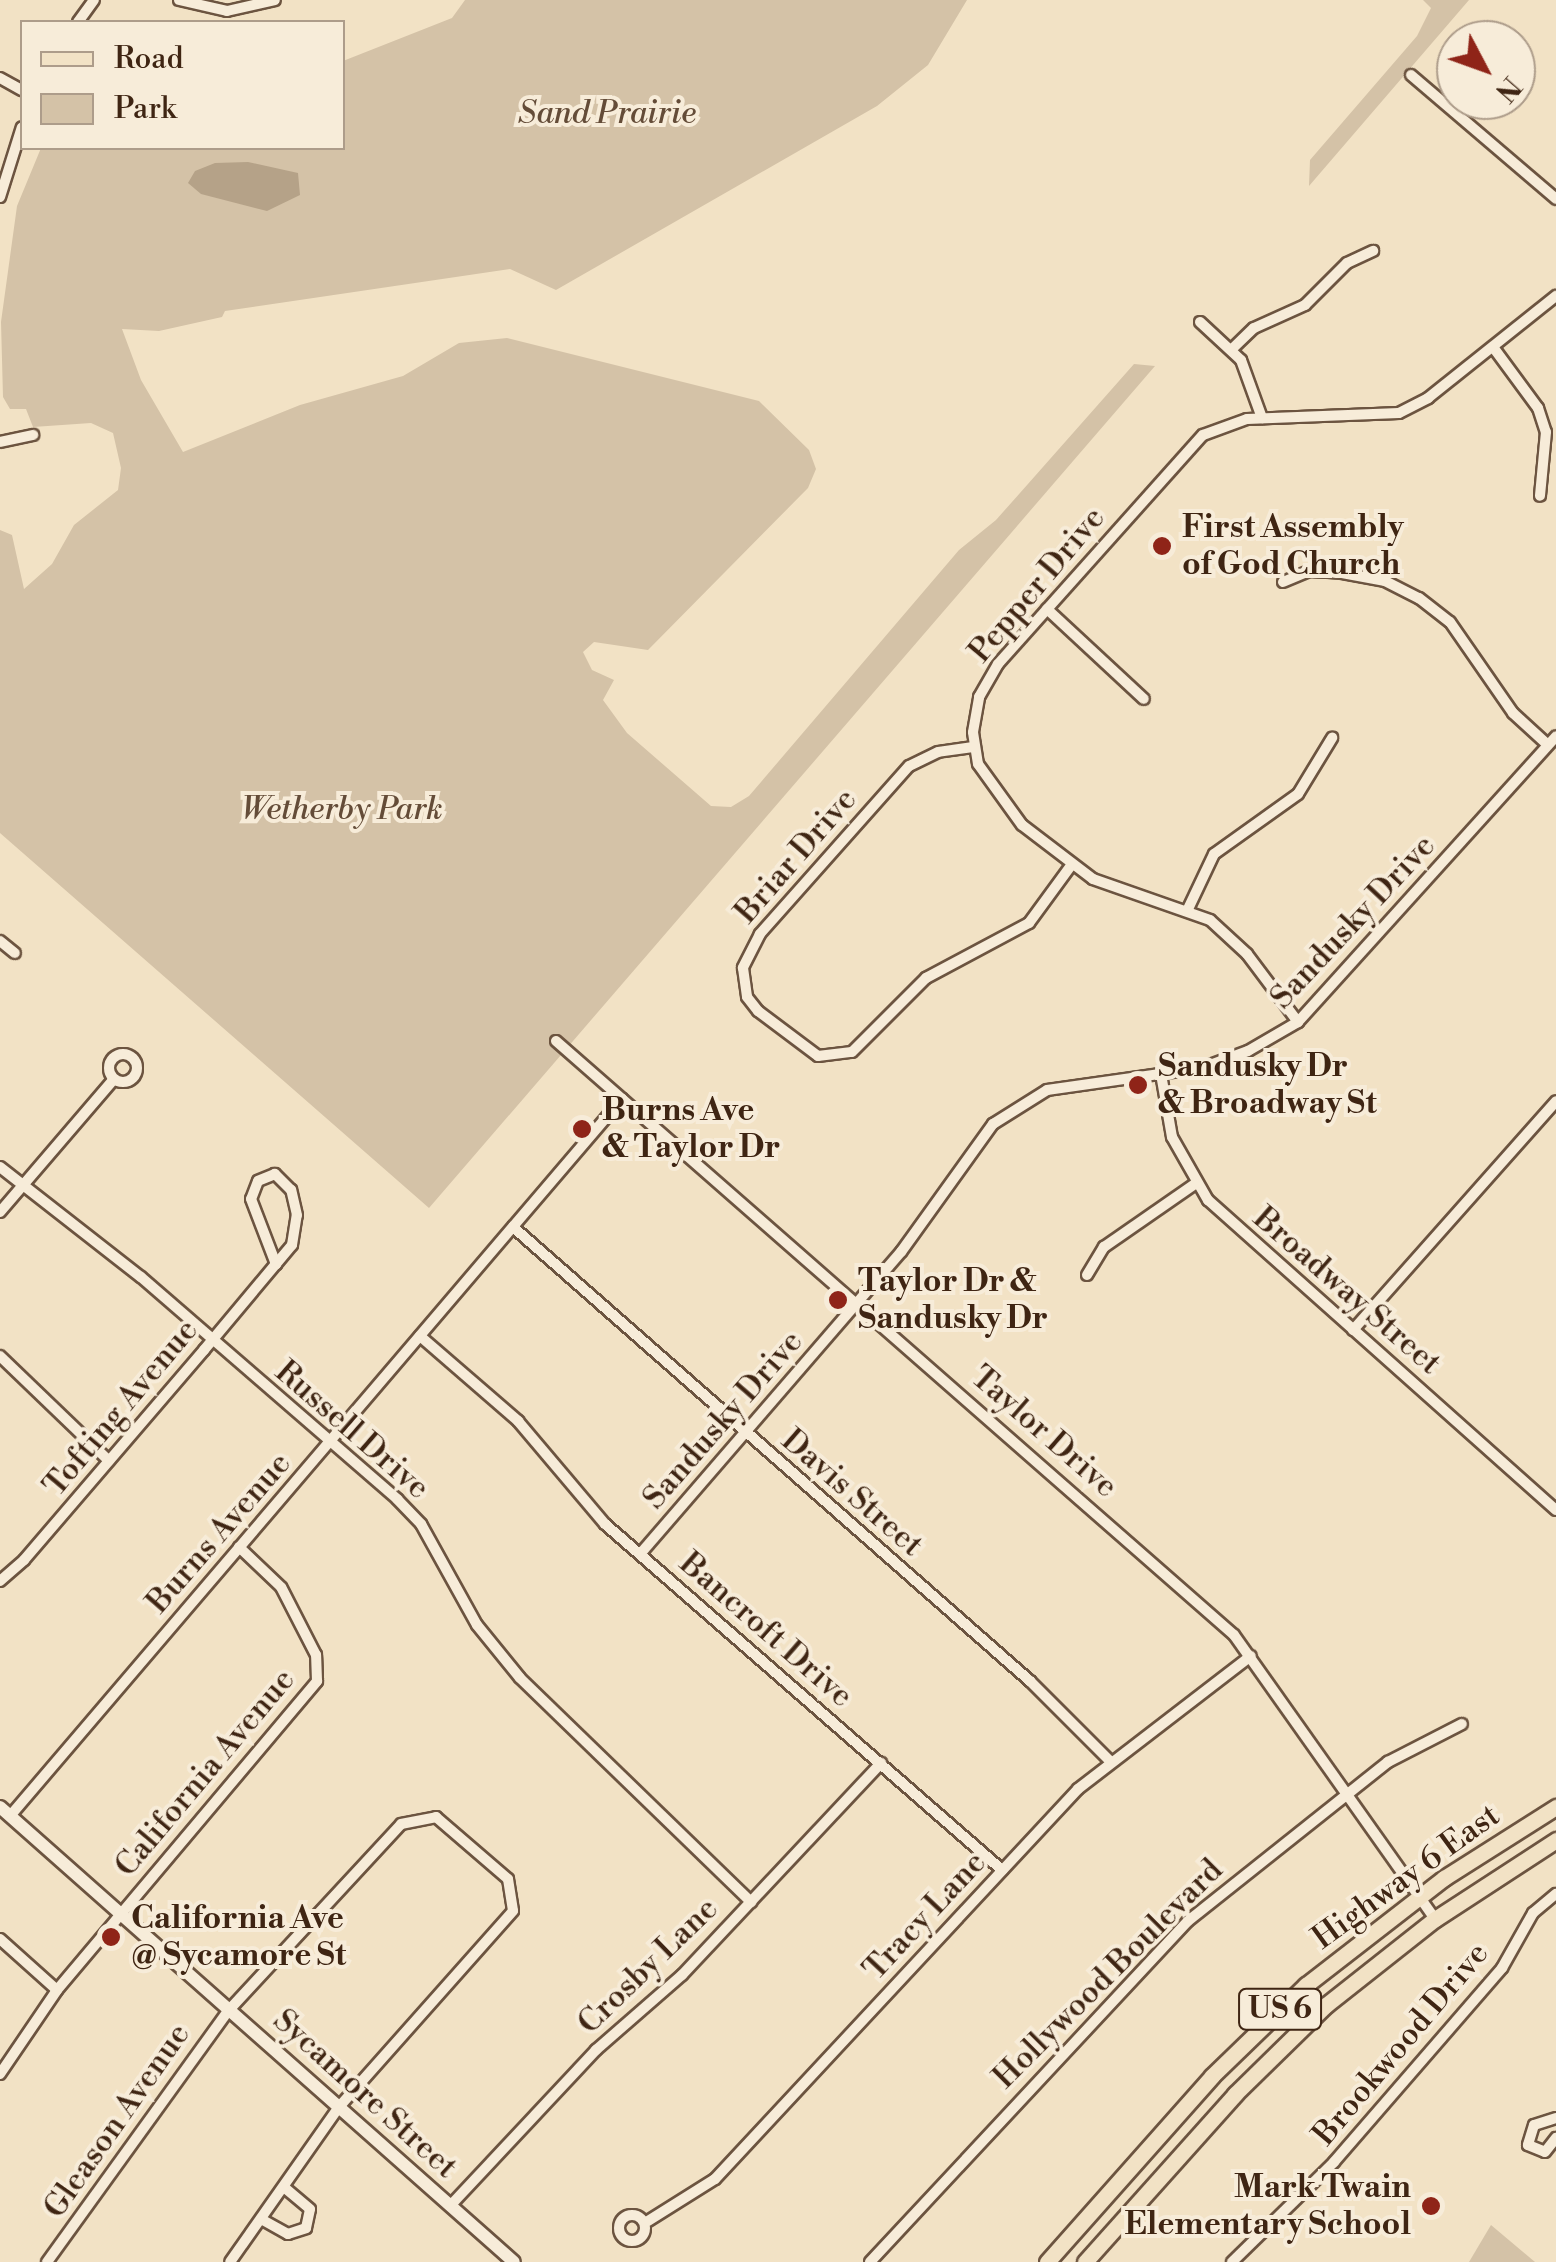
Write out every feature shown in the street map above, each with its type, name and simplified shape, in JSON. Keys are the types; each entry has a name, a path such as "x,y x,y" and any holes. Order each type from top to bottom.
{"main road":[{"name":"Highway 6 East","path":"1047,2262 1258,2029 1420,1896 1556,1807"},
{"name":"Highway 6 East","path":"1085,2262 1279,2049 1435,1918 1556,1840"}],"street":[{"path":"179,0 227,10 274,0"},
{"path":"1411,75 1556,199"},
{"path":"0,198 20,134"},
{"path":"1232,349 1254,328 1305,305 1347,263 1373,251"},
{"name":"Pepper Drive","path":"973,747 986,680 1192,444 1216,427 1262,418 1398,413 1493,347 1556,296"},
{"path":"1200,322 1232,349 1250,375 1262,418"},
{"path":"1493,347 1538,408 1546,432 1540,496"},
{"path":"0,442 33,436"},
{"path":"1283,582 1309,571 1342,573 1384,581 1419,598 1450,622 1512,713 1552,740"},
{"path":"1047,609 1144,699"},
{"path":"1188,908 1214,854 1298,794 1332,738"},
{"name":"Sandusky Drive","path":"641,1553 921,1227 977,1141 1012,1109 1070,1083 1161,1074 1226,1060 1298,1022 1552,740"},
{"path":"973,747 1004,805 1070,867 1188,908 1247,954 1298,1022"},
{"name":"Briar Drive","path":"973,747 923,758 896,778 750,948 743,968 747,997 803,1049 830,1058 852,1052 926,978 1029,923 1070,867"},
{"path":"0,940 14,953"},
{"name":"Taylor Drive","path":"556,1041 1150,1558 1250,1656 1435,1918"},
{"name":"Broadway Street","path":"1161,1074 1172,1137 1195,1184 1556,1510"},
{"path":"0,1212 114,1079"},
{"name":"Burns Avenue","path":"5,1811 239,1548 622,1100"},
{"path":"1353,1330 1556,1100"},
{"name":"Russell Drive","path":"0,1166 95,1238 421,1524 477,1625 520,1678 750,1902"},
{"name":"Tofting Avenue","path":"0,1580 109,1461 276,1264 298,1228 291,1190 275,1174 258,1181 251,1199 276,1264"},
{"path":"1087,1275 1104,1247 1195,1184"},
{"name":"Davis Street","path":"513,1227 1044,1694 1109,1760"},
{"name":"Bancroft Drive","path":"420,1336 518,1421 596,1513 1002,1870"},
{"path":"0,1356 109,1461"},
{"name":"California Avenue","path":"0,2074 57,1990 317,1681 316,1655 281,1587 239,1548"},
{"name":"Tracy Lane","path":"648,2221 715,2180 1109,1760 1250,1656"},
{"name":"Hollywood Boulevard","path":"870,2262 1188,1921 1348,1792 1426,1739 1462,1724"},
{"name":"Crosby Lane","path":"450,2206 596,2050 682,1975 880,1764"},
{"name":"Sycamore Street","path":"5,1811 514,2262"},
{"name":"Gleason Avenue","path":"46,2262 229,2010 401,1824 426,1815 446,1821 508,1879 513,1911 339,2107"},
{"name":"Brookwood Drive","path":"1232,2262 1334,2162 1502,1968 1533,1914 1556,1894"},
{"path":"0,1939 57,1990"},
{"path":"230,2262 339,2107"},
{"path":"1556,2131 1556,2118 1534,2125 1528,2145 1546,2152 1556,2138"},
{"path":"261,2219 288,2234 306,2228 310,2209 284,2186"}],"green space":[{"path":"465,0 967,0 928,65 877,106 556,290 510,269 225,311 222,317 159,331 122,329 141,380 183,452 300,405 403,376 459,343 507,338 759,401 809,450 816,469 808,488 648,650 594,642 583,652 592,670 614,680 603,700 627,733 711,806 731,807 749,796 959,550 996,520 1134,364 1155,366 429,1208 0,833 0,530 12,535 24,589 52,564 74,525 118,490 121,468 113,433 91,423 33,427 26,409 10,409 3,397 1,322 17,206 40,150 345,150 345,60 452,18"},
{"path":"1423,0 1469,0 1452,20 1436,20 1436,38 1309,186 1310,160 1417,36 1431,8"},
{"path":"1491,2225 1535,2262 1469,2262"}],"shaded area":[{"path":"248,162 298,173 300,195 267,211 201,194 188,183 195,171 215,163"}],"place":[{"name":"First Assembly of God Church","path":"1162,546"},
{"name":"Sandusky Dr & Broadway St","path":"1138,1085"},
{"name":"Burns Ave & Taylor Dr","path":"582,1129"},
{"name":"Taylor Dr & Sandusky Dr","path":"838,1300"},
{"name":"California Ave @ Sycamore St","path":"111,1937"},
{"name":"Mark Twain Elementary School","path":"1431,2206"}],"park label":[{"name":"Sand Prairie","path":"607,113"},
{"name":"Wetherby Park","path":"342,809"}]}
